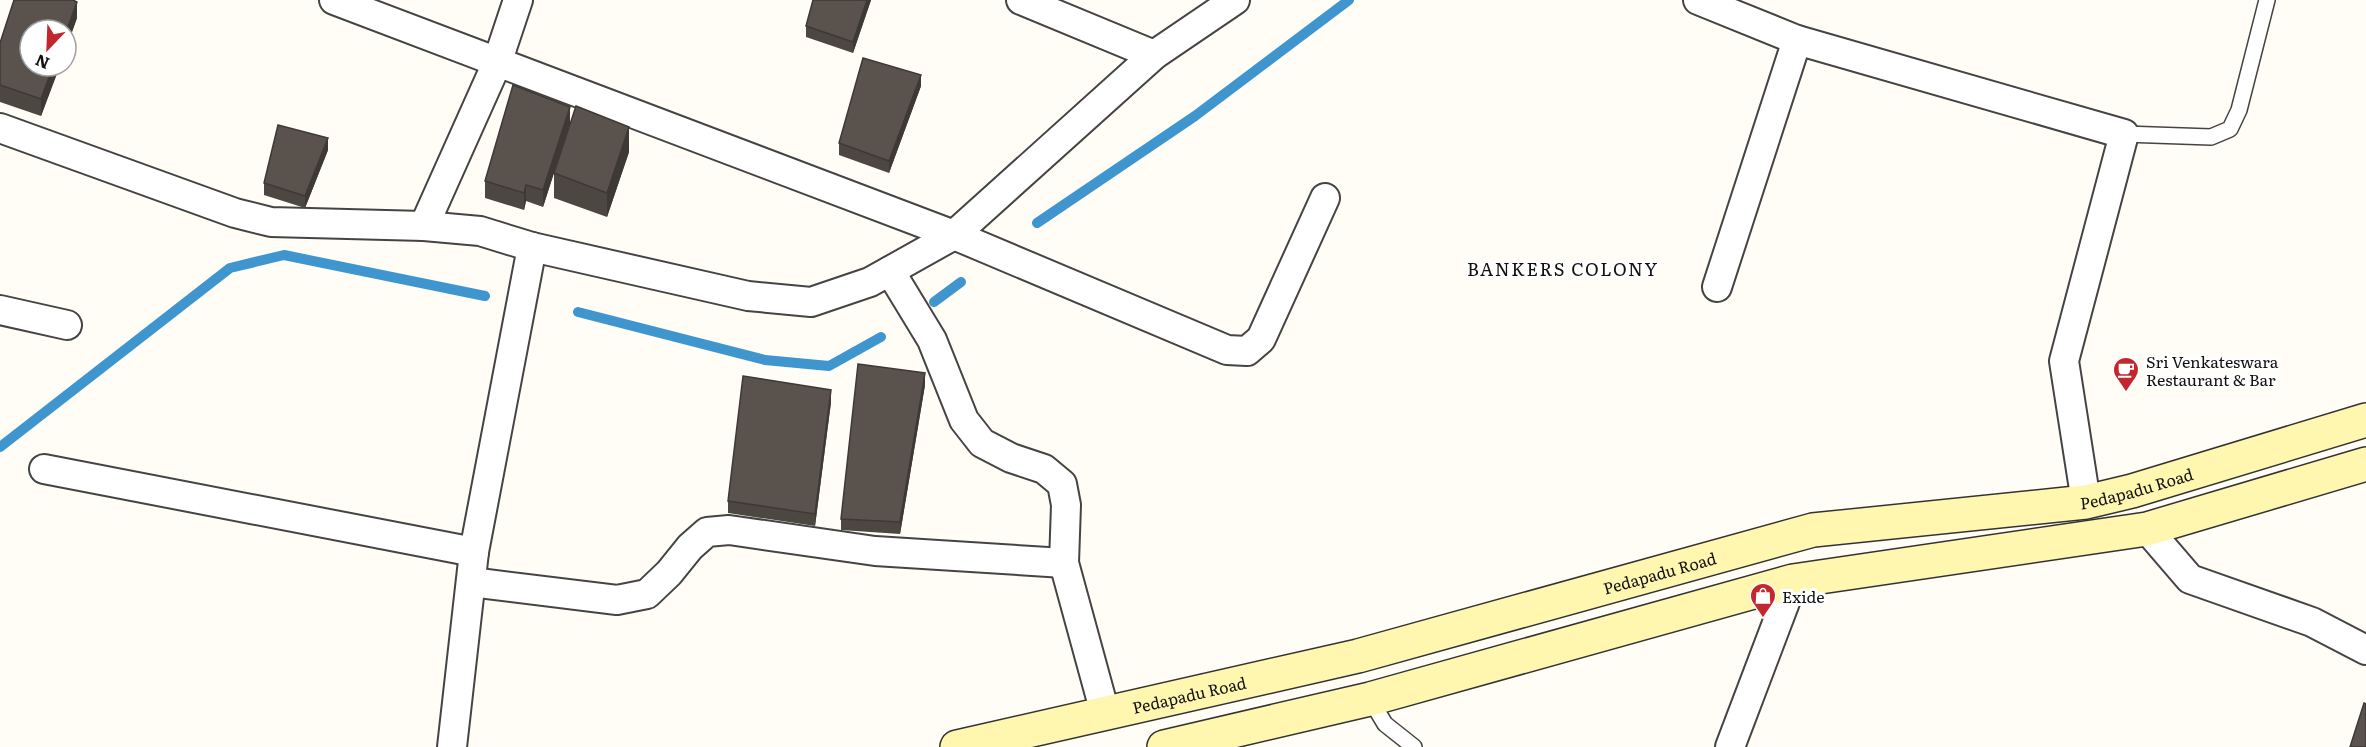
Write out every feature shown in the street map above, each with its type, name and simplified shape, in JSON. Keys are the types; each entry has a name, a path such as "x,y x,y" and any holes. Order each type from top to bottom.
{"main road":[{"name":"Pedapadu Road","path":"957,747 1358,656 1813,530 2086,502 2132,491 2366,420"},
{"path":"1164,747 1370,699 1793,581 2147,529 2366,464"}],"street":[{"path":"334,0 954,234 1227,350 1247,351 1261,339 1325,198"},
{"path":"424,226 497,63 518,0"},
{"path":"1022,0 1074,10 1154,55"},
{"path":"0,128 235,213 271,222 424,226 480,231 532,247 748,296 811,302 870,282 954,234 1154,55 1235,0"},
{"path":"1698,0 1797,40 2124,134 2064,361 2086,502"},
{"path":"1717,287 1797,40"},
{"path":"452,747 474,552 532,247"},
{"path":"890,271 932,340 964,420 982,443 1011,458 1044,469 1062,484 1066,506 1064,563 1105,713"},
{"path":"0,310 67,324"},
{"path":"44,469 474,552"},
{"path":"2147,529 2190,579 2312,622 2366,650"},
{"path":"471,582 617,600 647,594 707,532 729,530 875,552 1064,563"},
{"path":"1730,747 1793,581"}],"lane":[{"path":"2124,134 2211,137 2230,129 2240,110 2267,0"},
{"path":"1370,699 1386,724 1414,747"}],"building":[{"path":"14,0 73,0 77,2 71,18 18,18 18,78 49,78 41,99 0,85 0,43"},
{"path":"813,0 867,0 853,42 806,26"},
{"path":"863,58 921,75 889,161 839,143"},
{"path":"513,85 570,107 543,190 526,185 524,193 485,181"},
{"path":"576,106 629,127 607,193 554,173"},
{"path":"278,125 328,138 305,196 264,183"},
{"path":"858,364 925,373 900,522 841,519"},
{"path":"743,376 831,390 815,514 728,501"},
{"path":"2364,703 2366,704 2366,747 2350,747"}],"waterway":[{"path":"1037,223 1195,116 1349,0"},
{"path":"0,447 230,268 284,255 485,296"},
{"path":"934,302 961,282"},
{"path":"578,312 765,360 829,366 881,337"}],"place":[{"name":"Sri Venkateswara Restaurant & Bar","path":"2126,393"},
{"name":"Exide","path":"1763,619"}],"district":[{"name":"BANKERS COLONY","path":"1563,268"}]}
